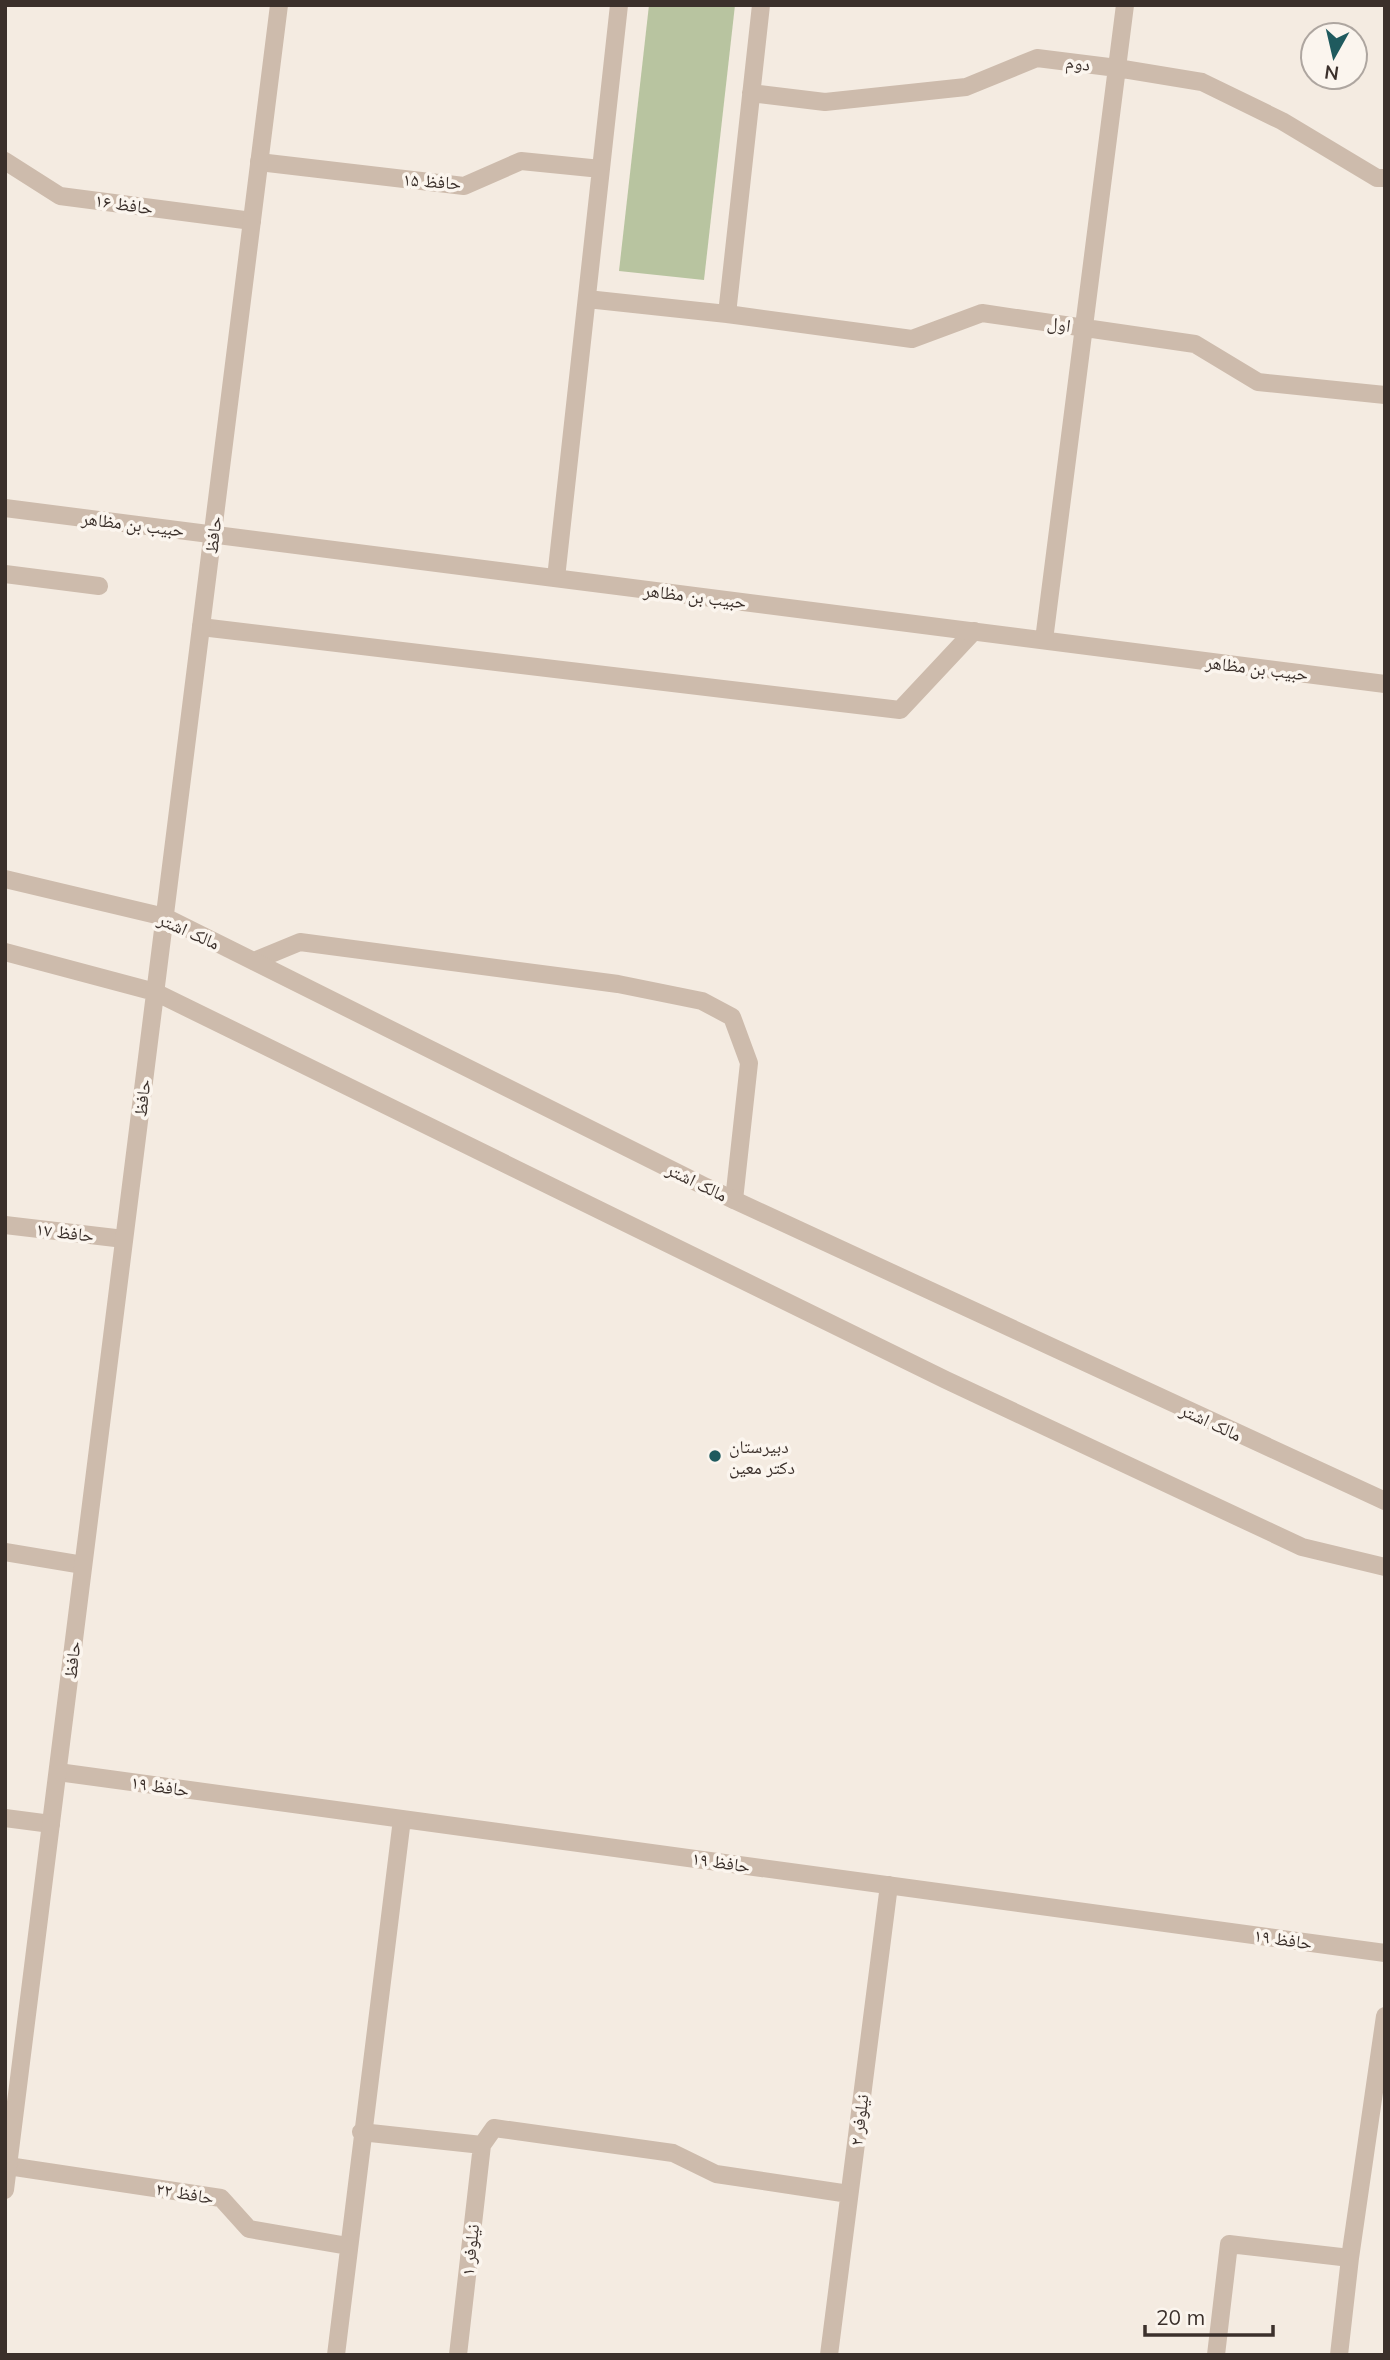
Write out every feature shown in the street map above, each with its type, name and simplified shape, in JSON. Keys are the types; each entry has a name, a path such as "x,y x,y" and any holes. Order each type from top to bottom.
{"street":[{"name":"حافظ","path":"5,2190 8,2140 58,1772 279,5"},
{"path":"556,578 619,5"},
{"path":"727,314 761,5"},
{"path":"1044,640 1086,328 1125,5"},
{"name":"دوم","path":"751,93 825,102 966,87 1037,58 1117,68 1202,82 1282,121 1377,178 1385,178"},
{"name":"حافظ ۱۶","path":"5,161 60,196 252,221"},
{"name":"حافظ ۱۵","path":"259,162 464,186 521,161 601,169"},
{"name":"اول","path":"587,299 912,338 982,313 1195,344 1258,382 1385,395"},
{"name":"حبیب بن مظاهر","path":"5,508 1385,684"},
{"path":"5,574 99,586"},
{"path":"201,627 900,710 974,631"},
{"name":"مالک اشتر","path":"5,879 165,916 734,1200 1385,1501"},
{"path":"254,961 300,942 618,984 702,1001 732,1017 749,1063 734,1200"},
{"path":"5,952 155,992 946,1380 1302,1547 1385,1567"},
{"name":"حافظ ۱۷","path":"5,1225 124,1239"},
{"path":"5,1552 83,1564"},
{"name":"حافظ ۱۹","path":"58,1772 1385,1953"},
{"path":"5,1818 51,1824"},
{"path":"336,2355 361,2132 402,1819"},
{"name":"نیلوفر ۲","path":"829,2355 889,1885"},
{"path":"1339,2355 1350,2258 1385,2017"},
{"path":"361,2132 482,2145 494,2128 673,2153 716,2174 849,2194"},
{"name":"نیلوفر ۱","path":"458,2355 482,2145"},
{"name":"حافظ ۲۲","path":"8,2166 221,2198 249,2229 348,2246"},
{"path":"1216,2355 1229,2244 1350,2258"}],"green space":[{"path":"649,5 735,5 704,280 619,271"}],"place":[{"name":"دبیرستان دکتر معین","path":"715,1456"}]}
